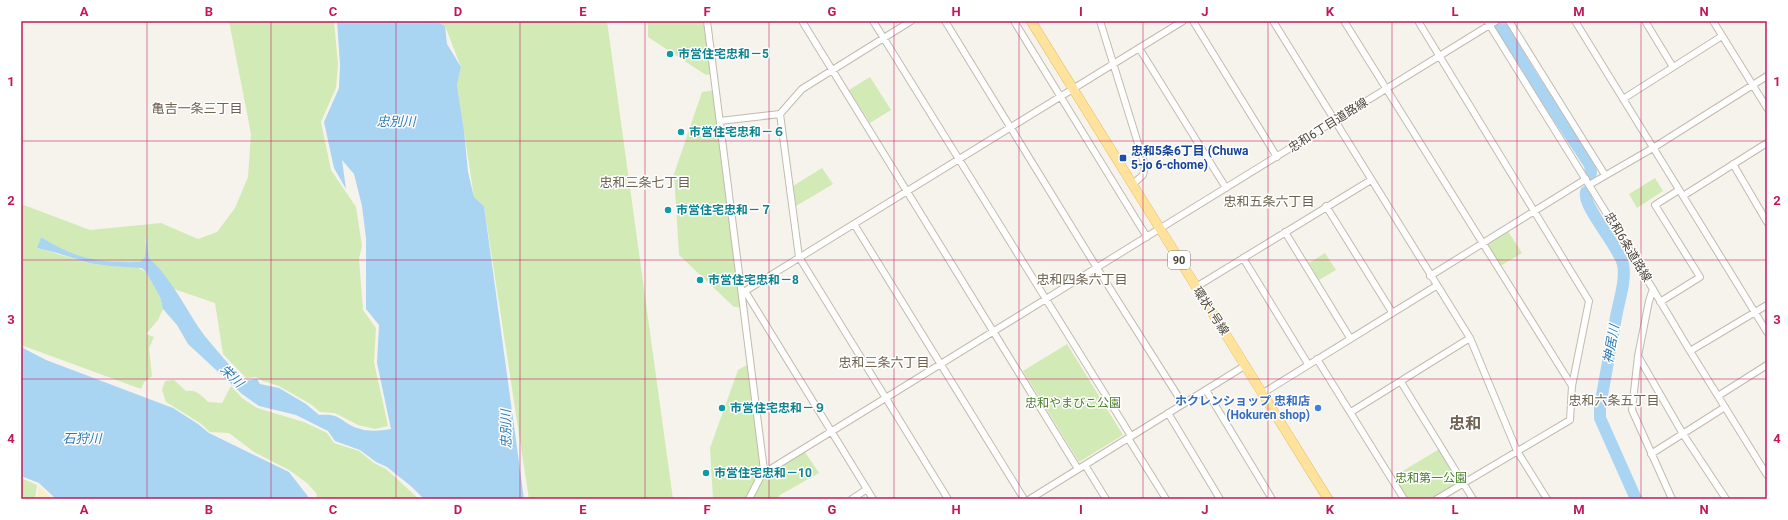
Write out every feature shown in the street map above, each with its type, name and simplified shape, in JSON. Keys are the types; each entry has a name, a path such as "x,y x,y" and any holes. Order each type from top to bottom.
{"main road":[{"name":"環状1号線","path":"1031,21 1328,499"}],"street":[{"path":"707,21 743,292 764,470 749,499"},
{"path":"802,21 1078,469"},
{"path":"873,21 960,159 1130,437 1166,499"},
{"path":"720,121 780,114 802,89 911,21"},
{"path":"945,21 1096,268 1183,404"},
{"path":"1014,21 1147,237"},
{"path":"1100,21 1145,166 1143,174 1133,184"},
{"path":"743,292 1183,21"},
{"path":"1193,21 1277,156"},
{"path":"1273,21 1436,286 1470,338 1517,451 1547,499"},
{"path":"1344,21 1572,386"},
{"path":"1418,21 1589,301 1572,386 1570,420 1437,499"},
{"path":"1509,21 1605,175"},
{"path":"1575,21 1767,332"},
{"path":"1644,21 1674,67"},
{"path":"1713,21 1767,108"},
{"name":"忠和6丁目道路線","path":"764,470 769,470 1440,56 1492,22"},
{"name":"忠和6条道路線","path":"1492,22 1587,182 1767,475"},
{"path":"1623,99 1722,36"},
{"path":"1139,48 1226,188"},
{"path":"1430,276 1534,211 1587,182 1605,175 1653,148 1767,76"},
{"path":"780,114 799,257 948,499"},
{"path":"1683,196 1767,143"},
{"path":"1733,164 1767,222"},
{"path":"1196,287 1326,206 1371,180"},
{"path":"1660,302 1700,277 1655,205 1679,190"},
{"path":"1326,206 1392,312"},
{"path":"854,224 1024,499"},
{"path":"1285,232 1350,338"},
{"path":"1243,258 1308,364"},
{"path":"1263,393 1317,358 1436,286"},
{"path":"1653,289 1649,301 1638,356 1632,410 1672,499"},
{"path":"743,292 873,499"},
{"path":"1690,351 1767,305"},
{"path":"1351,412 1470,338"},
{"path":"1638,356 1683,434 1726,499"},
{"path":"1317,358 1404,499"},
{"path":"1030,499 1246,365"},
{"path":"1718,396 1767,365"},
{"path":"1401,382 1473,499"},
{"path":"1206,390 1272,499"},
{"path":"1651,454 1725,407"},
{"path":"1168,414 1220,499"},
{"path":"1085,465 1106,499"},
{"path":"852,499 867,489"}],"green space":[{"path":"229,21 334,21 338,64 336,88 321,122 331,170 356,207 362,246 359,259 363,310 376,328 374,362 388,426 375,429 358,425 335,413 320,412 312,405 279,386 256,377 246,378 223,354 215,303 174,289 149,258 145,236 145,257 140,262 101,261 77,255 41,237 37,248 89,263 110,266 137,267 146,272 160,297 163,309 158,320 146,334 154,337 149,348 152,376 144,382 141,389 21,345 21,204 90,230 161,223 198,239 217,232 235,208 248,177 251,134"},
{"path":"436,21 607,21 673,499 529,499 484,206 474,197 457,85 461,67 445,26"},
{"path":"648,21 707,21 714,74 706,75 648,37"},
{"path":"870,77 891,110 870,123 849,90"},
{"path":"716,90 744,307 734,307 679,255 674,174 702,92"},
{"path":"822,168 833,184 796,206 793,186"},
{"path":"1655,178 1663,191 1637,208 1629,194"},
{"path":"1506,228 1522,253 1497,268 1482,244"},
{"path":"1325,253 1336,270 1319,280 1309,263"},
{"name":"忠和やまびこ公園","path":"1067,344 1123,435 1079,462 1023,371"},
{"path":"750,363 764,470 803,449 819,473 780,495 777,499 713,499 710,448 738,370"},
{"path":"174,380 186,391 196,392 208,402 222,403 231,386 242,398 257,408 304,422 327,433 334,443 359,451 374,463 386,469 419,499 316,499 317,494 307,483 289,470 254,452 229,433 210,432 200,423 166,402 162,390 165,381"},
{"name":"忠和第一公園","path":"1441,448 1463,483 1437,499 1404,499 1391,478"},
{"path":"21,478 37,485 35,499 21,499"}],"sand":[{"path":"39,486 53,499 37,499"}],"water":[{"name":"忠別川","path":"337,21 436,21 445,26 447,44 461,67 457,85 468,172 474,197 484,206 524,499 424,499 412,487 387,467 376,462 360,450 335,441 328,431 296,415 259,406 242,394 188,344 177,325 163,309 160,297 146,272 142,268 89,263 37,248 41,237 77,255 113,262 140,262 145,257 146,236 149,258 165,275 204,335 245,381 257,379 260,384 279,388 306,404 319,415 336,416 357,428 374,431 391,429 377,363 379,325 366,309 366,238 362,206 354,174 342,160 346,189 334,168 324,122 339,88 340,65"},
{"name":"石狩川","path":"21,347 46,360 173,408 209,433 289,472 310,499 56,499 39,483 21,476"}],"waterway":[{"name":"神居川","path":"1498,21 1532,77 1590,165 1591,173"},
{"name":"神居川","path":"1586,192 1586,198 1589,206 1620,256 1624,270 1621,295 1600,406 1600,418 1636,499"}],"place":[{"name":"市営住宅忠和－5","path":"670,54"},
{"name":"市営住宅忠和－６","path":"681,132"},
{"name":"忠和5条6丁目 (Chuwa 5-jo 6-chome)","path":"1123,158"},
{"name":"市営住宅忠和－７","path":"668,210"},
{"name":"市営住宅忠和－8","path":"700,280"},
{"name":"市営住宅忠和－９","path":"722,408"},
{"name":"ホクレンショップ 忠和店 (Hokuren shop)","path":"1318,408"},
{"name":"市営住宅忠和－10","path":"706,473"}],"district":[{"name":"亀吉一条三丁目","path":"197,108"},
{"name":"忠和三条七丁目","path":"645,182"},
{"name":"忠和五条六丁目","path":"1269,201"},
{"name":"忠和四条六丁目","path":"1082,279"},
{"name":"忠和三条六丁目","path":"884,362"},
{"name":"忠和六条五丁目","path":"1614,400"},
{"name":"忠和","path":"1465,423"}],"water label":[{"name":"栄川","path":"232,376"}]}
